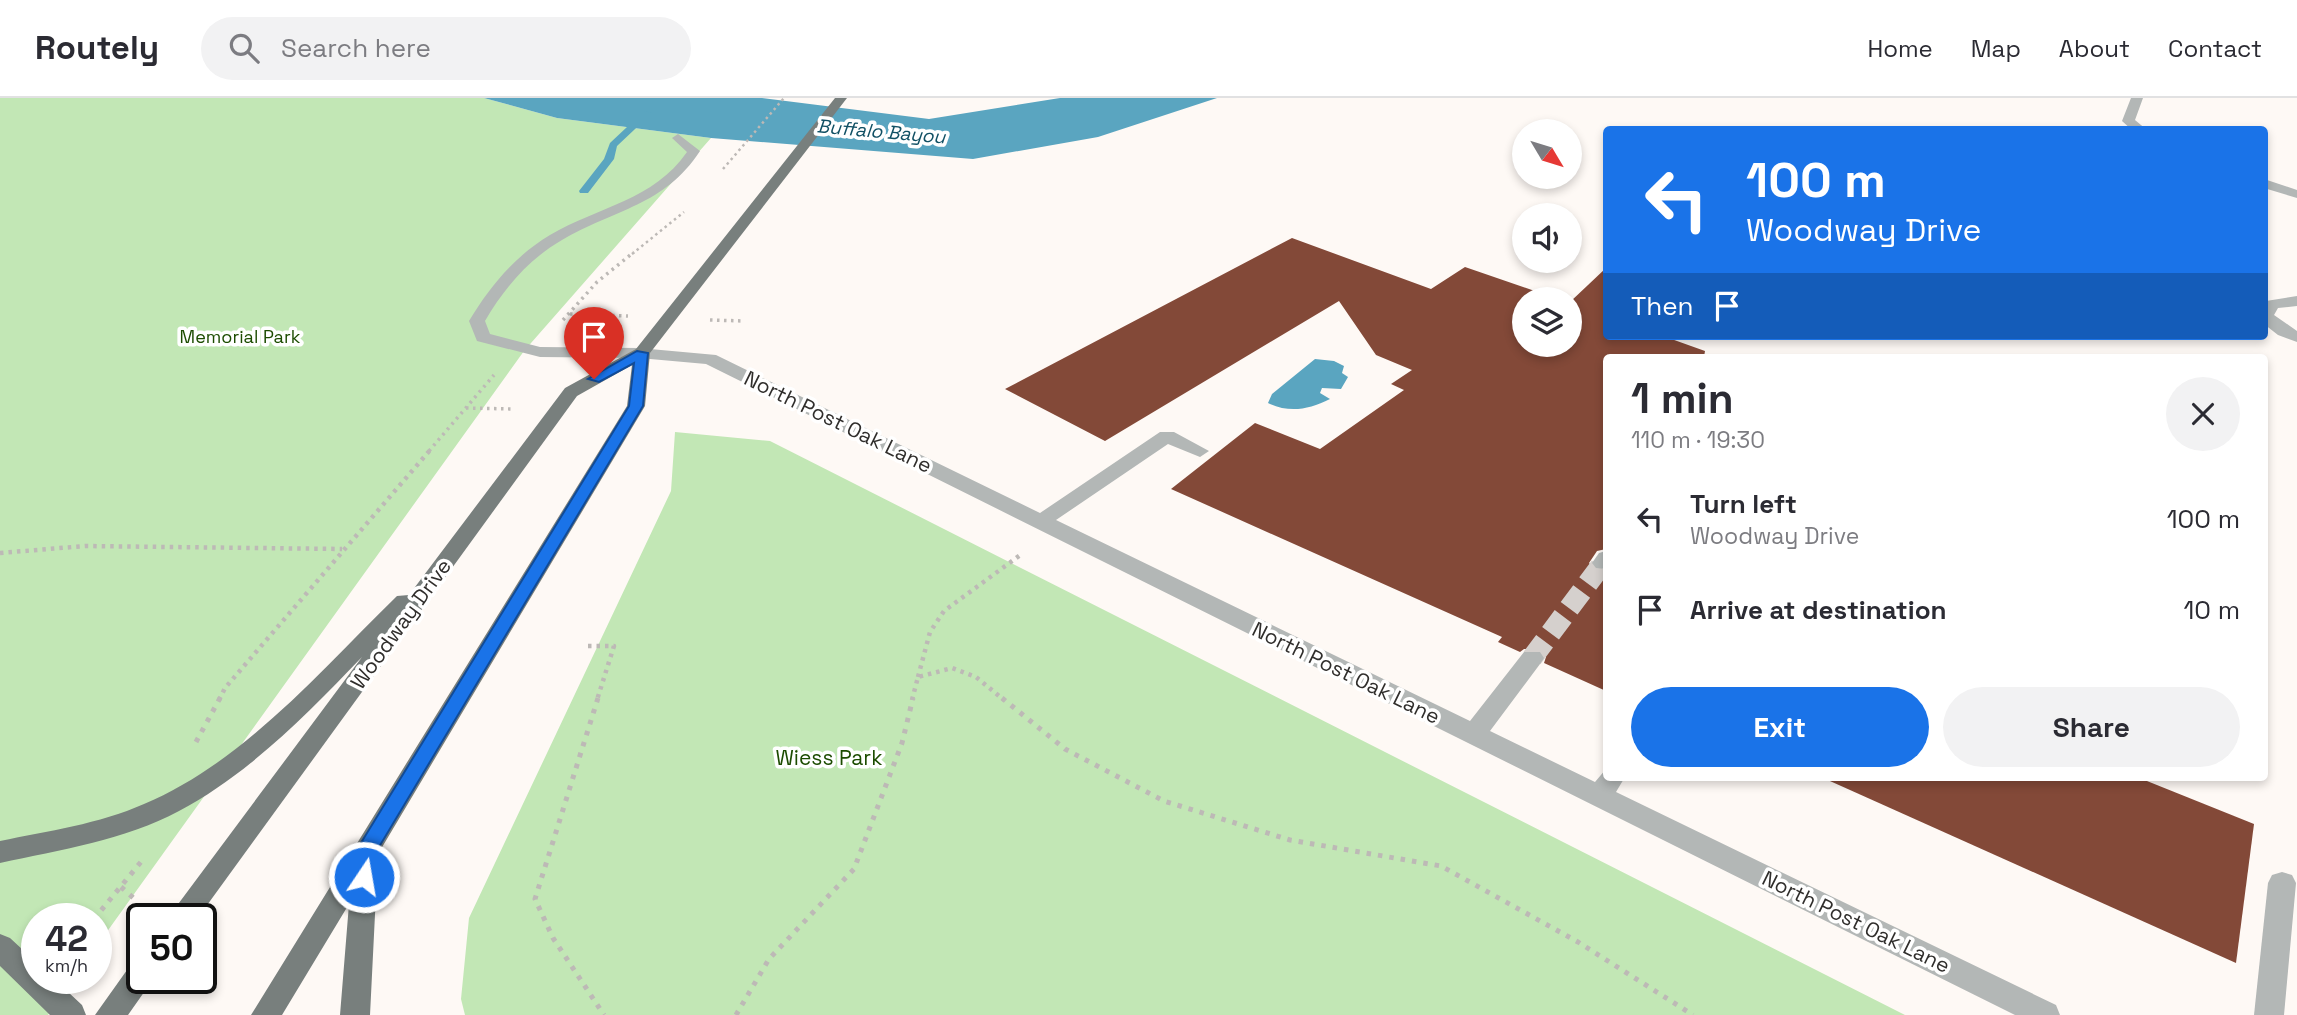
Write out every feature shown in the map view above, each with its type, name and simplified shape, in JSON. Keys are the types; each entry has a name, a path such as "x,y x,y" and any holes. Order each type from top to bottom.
{"main road":[{"name":"Woodway Drive","path":"193,903 571,393 642,353 841,98"},
{"path":"266,1015 636,406 642,353"},
{"path":"0,852 89,832 167,805 218,774 274,727 446,561"},
{"path":"355,1015 366,851"},
{"path":"0,947 71,1015"},
{"path":"110,1015 126,994"}],"street":[{"path":"2135,126 2128,121 2137,98"},
{"name":"North Post Oak Lane","path":"678,138 694,151 674,180 558,237 523,261 493,292 477,321 483,337 516,349 558,355 642,353 710,359 1473,735 1606,787 2045,1015"},
{"path":"2268,184 2297,194"},
{"path":"2268,311 2272,304 2297,300"},
{"path":"2268,319 2284,332 2297,337"},
{"path":"1048,526 1167,436 1200,452"},
{"path":"1473,735 1532,658"},
{"path":"2269,1015 2282,883"}],"path":[{"path":"722,169 784,98"},
{"path":"193,747 225,688 516,349 559,325 597,282 687,210"},
{"path":"569,314 606,315"},
{"path":"736,1015 769,959 854,869 902,743 930,632 944,611 1048,526"},
{"path":"0,553 85,546 343,549"},
{"path":"587,646 614,646 535,899 553,938 604,1015"},
{"path":"918,677 952,668 976,677 1065,749 1164,801 1290,840 1441,866 1578,942 1693,1015"},
{"path":"108,903 147,855"},
{"path":"121,887 137,901"}],"green space":[{"name":"Memorial Park","path":"0,98 484,98 557,118 711,138 524,351 112,925 112,903 21,903 21,994 63,994 48,1015 0,1015"},
{"name":"Wiess Park","path":"675,432 770,441 1905,1015 465,1015 461,999 469,918 671,491"}],"water":[{"name":"Buffalo Bayou","path":"484,98 762,98 929,119 1060,98 1217,98 1098,137 973,159 711,138 557,118"},
{"path":"1315,359 1334,361 1344,366 1342,373 1348,377 1341,389 1322,388 1320,393 1330,399 1306,408 1283,408 1268,403 1272,394"}],"building":[{"path":"1292,238 1431,289 1465,267 1523,287 1512,287 1512,357 1582,357 1582,291 1603,271 1603,340 1674,340 1705,351 1704,354 1603,354 1603,550 1597,551 1589,563 1596,571 1603,571 1603,690 1544,663 1546,657 1540,649 1524,649 1520,652 1498,642 1502,637 1171,489 1255,423 1320,449 1404,390 1391,384 1412,370 1376,355 1339,301 1105,441 1005,389"},
{"path":"1830,781 2147,781 2254,824 2236,963"}],"waterway":[{"path":"584,191 609,159 613,145 647,113"}],"tunnel":[{"path":"1532,658 1603,563"}],"route":[{"path":"364,877 366,851 636,406 642,353 594,379"}]}
